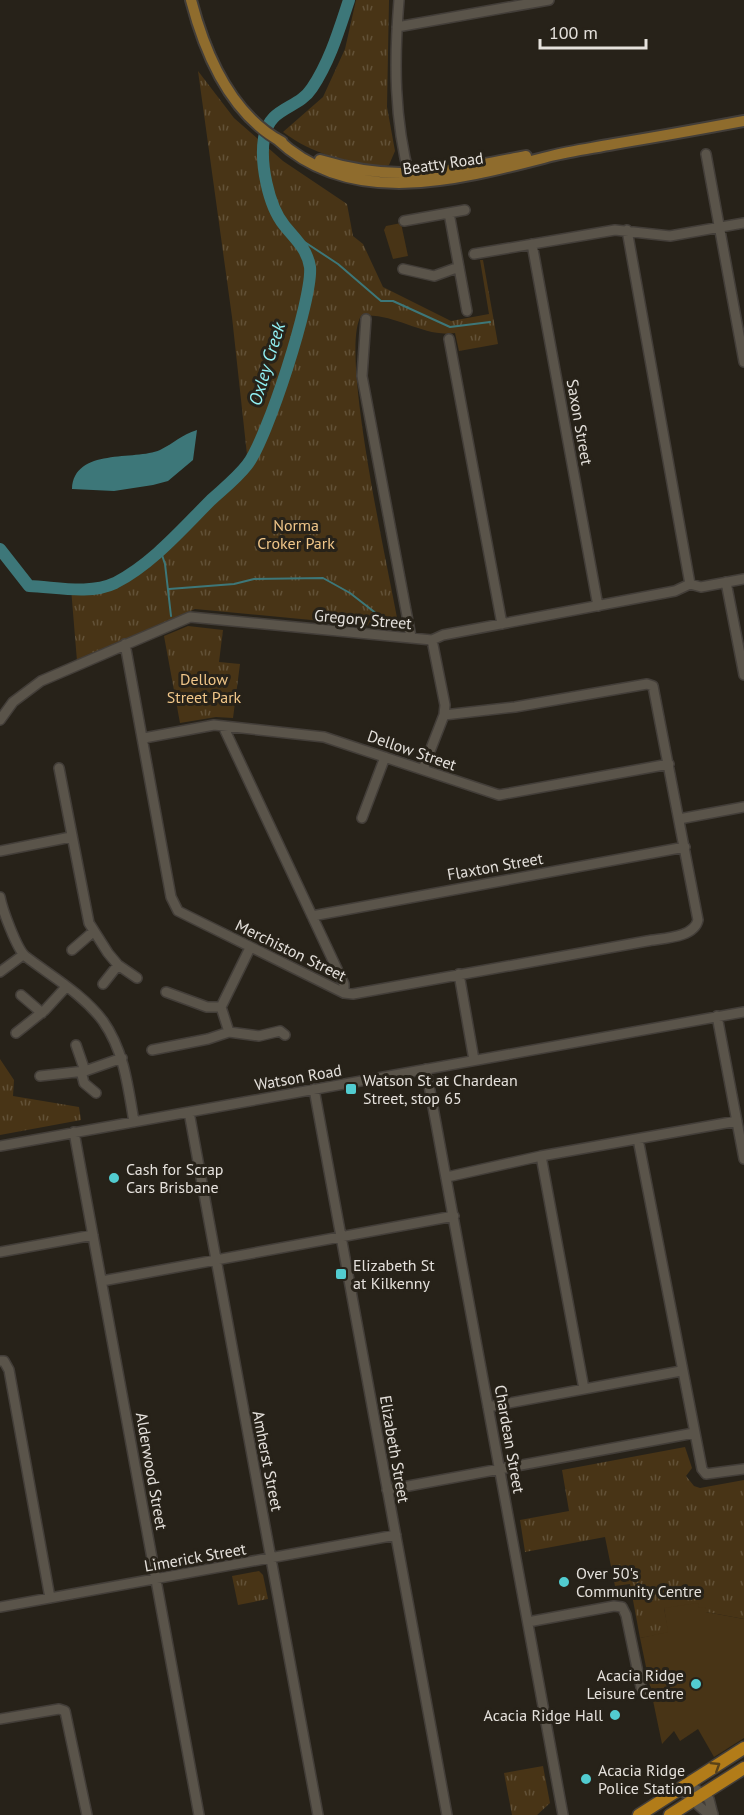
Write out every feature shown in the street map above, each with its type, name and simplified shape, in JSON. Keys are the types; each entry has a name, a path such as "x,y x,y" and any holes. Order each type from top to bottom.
{"highway":[{"path":"639,1815 744,1748"},
{"path":"670,1815 744,1768"}],"main road":[{"name":"Beatty Road","path":"191,0 210,57 229,92 246,114 290,152 340,175 369,182 410,180 494,170 550,156 744,121"},
{"name":"Beatty Road","path":"277,140 315,159 410,180"}],"street":[{"path":"399,0 395,87 404,155 410,180"},
{"path":"397,27 549,0"},
{"path":"706,153 744,362"},
{"path":"382,174 393,171 404,155"},
{"path":"404,221 465,210"},
{"path":"449,213 467,311"},
{"path":"474,254 615,230 670,236 744,223"},
{"path":"627,230 690,584"},
{"name":"Saxon Street","path":"532,244 598,606"},
{"path":"403,269 434,276 459,267"},
{"path":"366,319 362,376 411,637"},
{"path":"449,339 502,624"},
{"name":"Gregory Street","path":"0,720 13,702 41,681 190,617 381,637 432,640 443,634 675,591 690,584 701,587 744,579"},
{"path":"726,582 744,675"},
{"path":"423,769 444,715 445,705 432,640"},
{"name":"Merchiston Street","path":"125,644 144,738 171,897 178,911 344,993 690,932 697,927 698,920 685,848"},
{"path":"444,715 515,707 646,684 653,686 685,848"},
{"name":"Dellow Street","path":"144,738 214,725 324,737 499,795 669,764"},
{"path":"222,726 344,984 344,993"},
{"path":"362,818 385,756"},
{"path":"59,768 83,903 94,932 118,965 137,978"},
{"path":"679,819 744,807"},
{"path":"0,851 71,837"},
{"name":"Flaxton Street","path":"312,916 685,848"},
{"path":"0,897 9,926 23,955 66,987 101,1019 114,1038 122,1058 134,1122"},
{"path":"72,950 94,932"},
{"path":"229,1032 221,1007 250,948"},
{"path":"0,972 23,955"},
{"path":"103,984 118,965"},
{"path":"459,974 474,1060"},
{"path":"16,1033 42,1013 66,987"},
{"path":"166,992 207,1007 221,1007"},
{"path":"21,995 42,1013"},
{"name":"Watson Road","path":"0,1146 744,1012"},
{"path":"717,1016 739,1109 737,1121 744,1159"},
{"path":"152,1050 237,1031 259,1036 280,1032 285,1035"},
{"path":"76,1045 84,1083 96,1093"},
{"path":"40,1076 83,1071 122,1058"},
{"name":"Chardean Street","path":"426,1069 563,1815"},
{"name":"Elizabeth Street","path":"314,1089 447,1815"},
{"name":"Amherst Street","path":"189,1112 318,1815"},
{"path":"447,1177 541,1156 737,1121"},
{"name":"Alderwood Street","path":"74,1132 199,1815"},
{"path":"638,1139 681,1371 702,1469 706,1474 744,1468"},
{"path":"541,1156 584,1389"},
{"path":"102,1281 454,1216"},
{"path":"0,1252 93,1235"},
{"path":"0,1361 4,1361 9,1370 50,1598"},
{"path":"488,1407 681,1371"},
{"path":"387,1490 694,1434"},
{"name":"Limerick Street","path":"0,1607 396,1535"},
{"path":"528,1622 614,1606 622,1607 626,1615 642,1692"},
{"path":"0,1719 59,1709 65,1711 87,1815"},
{"path":"684,1786 712,1805 713,1814"}],"green space":[{"path":"356,0 389,0 387,107 395,151 389,165 382,167 318,152 283,132 323,97 345,49"},
{"name":"Norma Croker Park","path":"198,71 234,118 283,161 347,204 353,236 363,244 383,287 451,321 489,314 480,260 483,260 498,344 459,351 455,333 431,332 385,318 361,316 356,337 356,371 368,463 398,623 395,628 195,609 77,661 71,588 102,587 112,584 146,563 183,530 248,464 232,317"},
{"path":"401,223 408,256 393,259 384,230 386,226"},
{"name":"Dellow Street Park","path":"188,626 223,630 219,662 240,664 233,718 216,717 180,723 164,636"},
{"path":"0,1059 14,1080 13,1096 79,1107 81,1120 0,1135"},
{"path":"685,1447 692,1468 686,1476 694,1486 700,1488 744,1480 744,1619 699,1609 664,1608 669,1633 640,1638 630,1584 615,1586 605,1537 525,1552 520,1520 569,1511 562,1470"},
{"path":"259,1571 263,1575 268,1599 238,1605 232,1576"},
{"name":"Acacia Ridge Leisure Centre","path":"698,1603 699,1608 705,1607 706,1612 744,1619 744,1738 714,1757 698,1729 680,1741 674,1731 662,1744 640,1638 668,1632 664,1608"},
{"path":"543,1766 550,1803 537,1815 512,1815 504,1773"}],"water":[{"path":"197,430 193,460 168,481 114,491 72,489 75,476 83,467 94,461 160,450"}],"waterway":[{"name":"Oxley Creek","path":"0,549 29,586 73,589 105,587 129,575 154,556 234,479 256,451 277,400 297,337 309,283 310,267 303,249 278,217 270,195 264,171 264,138 272,120 299,101 312,88 334,45 349,0"},
{"path":"297,237 338,264 381,301 393,301 450,327 490,322"},
{"path":"160,549 165,564 171,616"},
{"path":"169,589 234,584 254,579 323,578 350,593 386,621"}],"place":[{"name":"Watson St at Chardean Street, stop 65","path":"351,1089"},
{"name":"Cash for Scrap Cars Brisbane","path":"114,1178"},
{"name":"Elizabeth St at Kilkenny","path":"341,1274"},
{"name":"Over 50's Community Centre","path":"564,1582"},
{"name":"Acacia Ridge Leisure Centre","path":"696,1684"},
{"name":"Acacia Ridge Hall","path":"615,1715"},
{"name":"Acacia Ridge Police Station","path":"586,1779"}]}
